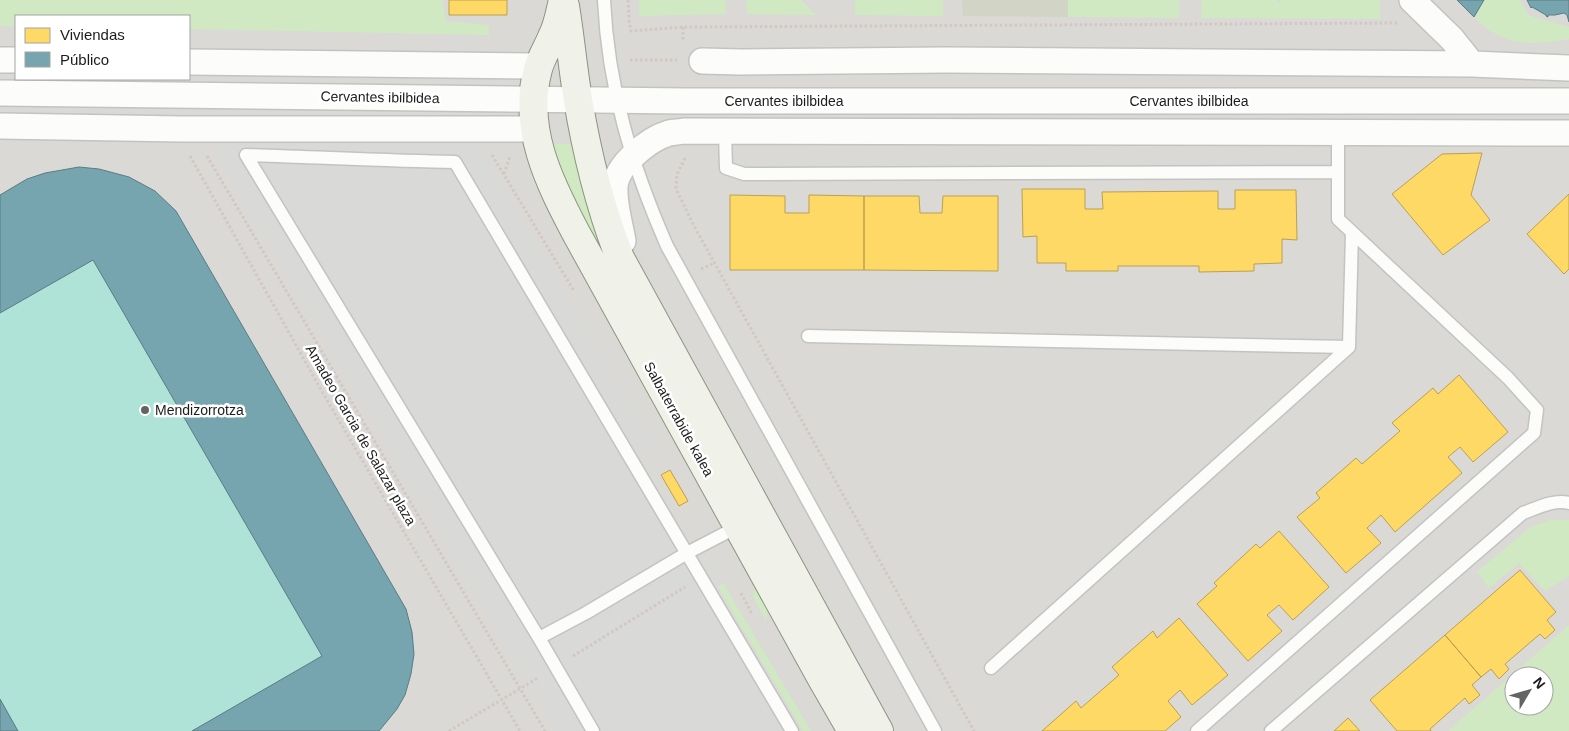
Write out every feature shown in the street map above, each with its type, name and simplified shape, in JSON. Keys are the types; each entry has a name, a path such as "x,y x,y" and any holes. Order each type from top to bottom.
{"street":[{"name":"Salbaterrabide kalea","path":"564,0 554,35 538,66 533,98 535,129 541,159 556,195 852,731"},
{"name":"Salbaterrabide kalea","path":"564,0 584,132 602,208 620,258 628,276 879,731"},
{"path":"1412,0 1452,39 1472,64"},
{"path":"0,60 15,60"},
{"path":"702,61 946,60 1472,64 1569,68"},
{"path":"190,62 538,66"},
{"name":"Cervantes ibilbidea","path":"0,93 578,100 1569,101"},
{"path":"0,126 194,141 535,129"},
{"path":"628,276 615,185 620,171 643,148 667,134 684,131 1569,134"}],"lane":[{"path":"604,0 607,44 617,100 632,157 648,202 667,246 935,731"},
{"path":"725,131 726,168 744,174 1338,172"},
{"path":"1197,731 1534,433 1537,410 1508,378 1338,219 1338,132"},
{"path":"593,731 539,638 246,155 456,162 792,731"},
{"path":"991,668 1349,347 1352,233"},
{"path":"808,336 1349,347"},
{"path":"726,453 740,495 741,512 738,525"},
{"path":"1271,731 1523,513 1546,504 1569,503"},
{"path":"539,638 738,525 749,528 760,537 792,572"}],"path":[{"path":"628,0 628,20 631,31 683,27 1403,23"},
{"path":"194,141 546,731"},
{"name":"Amadeo Garcia de Salazar plaza","path":"194,141 320,388 520,731"},
{"path":"491,153 575,294"},
{"path":"686,157 677,174 676,189 694,226 974,731"},
{"path":"449,731 701,578"},
{"path":"740,589 742,597 756,622"}],"shaded area":[{"path":"0,0 1569,0 1569,731 0,731"},
{"path":"962,0 1068,0 1068,17 963,16"},
{"path":"218,146 480,148 655,444 638,454 723,583 718,587 803,731 559,731 506,645 216,154"},
{"name":"Mendizorrotza","path":"79,167 107,171 132,179 154,192 176,211 406,609 412,628 414,645 408,686 396,710 379,731 0,731 0,195 27,179 45,173"}],"green space":[{"path":"0,0 442,0 446,21 489,25 489,35 190,29 190,15 15,15 15,26 0,26"},
{"path":"639,0 725,0 726,14 639,16"},
{"path":"747,0 801,0 816,15 747,14"},
{"path":"855,0 943,0 943,16 855,15"},
{"path":"1068,0 1179,0 1179,18 1068,17"},
{"path":"1202,0 1276,0 1279,3 1282,0 1380,0 1380,19 1201,18"},
{"path":"1484,0 1519,0 1530,16 1569,27 1569,39 1532,43 1514,41 1496,34 1474,17"},
{"path":"547,144 579,144 613,281"},
{"path":"1551,520 1569,520 1569,576 1545,591 1519,563 1489,588 1477,572 1528,529"},
{"path":"756,574 769,599 766,621 753,596"},
{"path":"723,583 811,731 803,731 717,587"},
{"path":"1569,625 1569,731 1448,731 1504,682 1504,716 1554,716 1554,666 1522,666"}],"building: Viviendas":[{"path":"449,0 507,0 507,15 449,15"},
{"path":"1482,153 1471,195 1490,220 1443,255 1392,194 1442,154"},
{"path":"1022,189 1085,189 1085,209 1103,209 1102,192 1218,191 1218,209 1235,209 1235,190 1296,190 1297,240 1282,239 1282,263 1254,264 1254,271 1199,272 1199,266 1118,266 1118,271 1066,271 1066,263 1037,263 1037,236 1023,237"},
{"path":"1569,194 1569,269 1564,274 1527,234"},
{"path":"730,195 785,196 785,213 809,213 809,195 864,196 864,270 730,270"},
{"path":"864,196 919,196 920,213 942,213 943,196 998,196 998,271 864,270"},
{"path":"1459,375 1508,432 1473,462 1460,447 1448,457 1462,473 1395,532 1381,515 1367,528 1381,543 1346,573 1297,517 1320,498 1316,493 1356,458 1362,464 1400,431 1392,423 1433,388 1438,394"},
{"path":"670,470 688,501 679,506 661,475"},
{"path":"1279,531 1329,587 1293,620 1279,605 1267,615 1282,631 1248,661 1197,604 1217,586 1214,583 1256,544 1260,548"},
{"path":"1520,570 1556,612 1547,620 1555,630 1545,639 1540,634 1505,664 1507,666 1504,666 1504,674 1499,679 1491,669 1481,677 1445,635"},
{"path":"1179,618 1228,675 1192,705 1180,690 1168,701 1181,717 1165,731 1042,731 1076,701 1081,708 1119,675 1112,667 1153,631 1157,638"},
{"path":"1445,635 1481,677 1472,685 1480,695 1469,704 1465,698 1430,729 1431,731 1397,731 1370,700"},
{"path":"1348,718 1360,731 1334,731"}],"building: Público":[{"path":"1457,0 1484,0 1474,17"},
{"path":"1527,0 1569,0 1569,22 1567,15 1564,13 1548,15 1548,17 1531,8"},
{"path":"79,167 99,169 129,177 155,191 176,211 406,609 412,632 414,654 411,674 405,695 397,709 379,731 192,731 322,656 93,260 0,313 0,195 27,179 45,173"},
{"path":"0,699 18,731 0,731"}],"place":[{"name":"Mendizorrotza","path":"145,410"}]}
